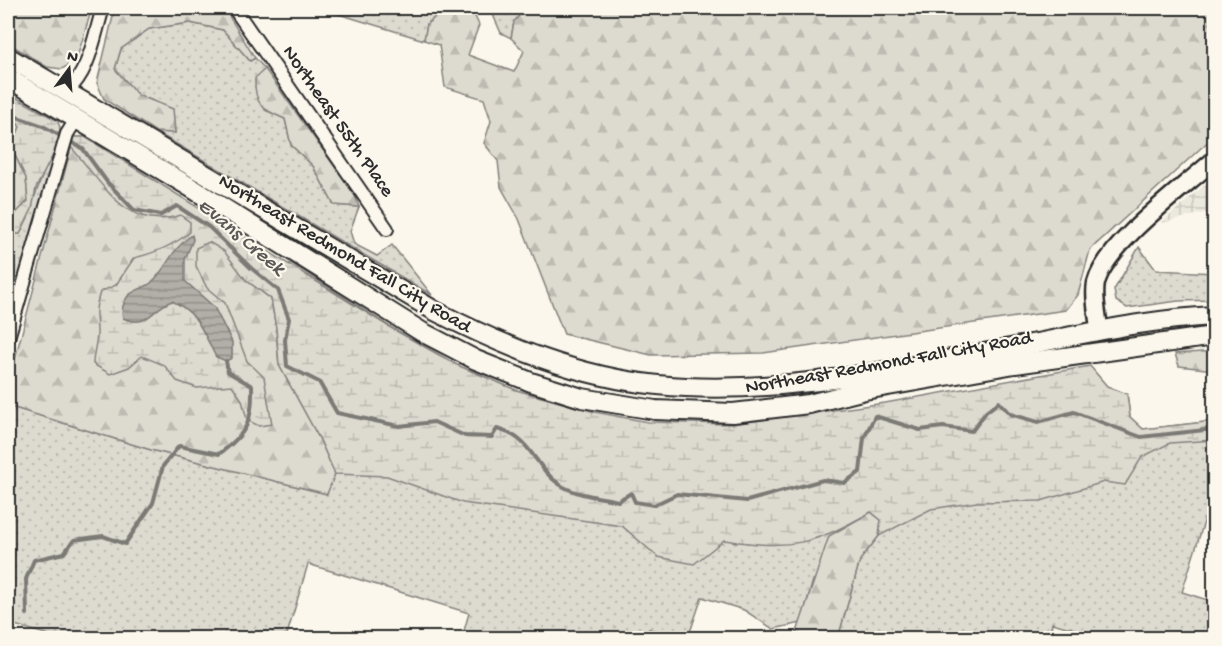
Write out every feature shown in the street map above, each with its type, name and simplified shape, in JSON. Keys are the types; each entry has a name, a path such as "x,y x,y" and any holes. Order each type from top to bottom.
{"main road":[{"name":"Northeast Redmond Fall City Road","path":"8,57 435,311 487,337 539,358 588,372 657,385 734,388 807,382 1141,322 1215,316"},
{"name":"Northeast Redmond Fall City Road","path":"8,78 80,120 422,332 476,360 520,378 582,398 655,410 733,413 809,404 865,390 1103,351 1215,336"},
{"path":"37,94 66,92"},
{"path":"80,120 104,116"},
{"path":"1099,329 1103,351"}],"street":[{"path":"66,92 80,78 85,67 103,8"},
{"name":"Northeast 55th Place","path":"234,8 387,230"},
{"path":"8,338 65,140 72,126 80,120"},
{"path":"1099,329 1096,284 1104,264 1118,246 1215,160"}],"shaded area":[{"path":"1214,177 1214,215 1204,213 1161,223"},
{"path":"192,235 193,240 185,259 185,281 214,307 232,342 232,358 226,361 216,357 203,332 188,311 172,301 144,320 132,321 123,318 123,307 128,296 152,282 179,246"}],"green space":[{"path":"8,8 92,8 76,61 62,69 47,67 8,43"},
{"path":"115,8 224,8 255,58 250,61 223,30 190,23 149,29 121,49 115,69 138,95 173,109 175,133 156,132 104,99 97,83"},
{"path":"319,8 446,8 427,24 424,40"},
{"path":"446,8 471,8 479,25 468,55 514,72 524,51 511,38 514,22 525,8 1214,8 1214,136 1090,250 1078,295 1066,310 763,353 651,355 564,334 519,219 501,187 498,161 484,143 491,121 484,99 445,87 439,45 424,40 427,24"},
{"path":"490,8 525,8 514,22 511,38 501,33"},
{"path":"190,23 223,30 250,61 255,58 265,69 255,81 265,110 285,119 291,145 313,166 334,205 359,207 350,231 354,244 377,256 392,245 432,295 156,132 175,133 173,109 138,95 115,69 121,49 149,29"},
{"path":"265,69 355,195 359,207 334,205 313,166 291,145 285,119 261,105 256,94 255,78"},
{"path":"8,93 58,121 60,128 58,145 36,188 32,209 20,234 8,234 8,214 14,215 28,201 26,178 11,147 20,127 8,109"},
{"path":"8,109 20,127 11,147 26,178 28,201 14,216 8,214"},
{"path":"74,137 85,137 240,234 246,280 271,299 279,365 320,440 335,474 327,494 151,450 8,406 8,385"},
{"path":"74,137 85,137 391,328 457,365 516,390 595,412 648,422 732,424 885,403 1090,366 1107,386 1127,394 1130,417 1143,429 1214,421 1214,440 1170,443 1142,457 1125,485 1104,482 1041,501 977,502 931,509 879,536 881,520 871,512 833,532 801,542 767,544 724,540 694,564 658,557 622,526 463,503 387,476 335,474 320,440 279,365 271,299 246,280 224,251 209,242 196,248 196,266 207,288 225,303 247,361 264,377 272,424 259,426 247,420 242,400 232,385 197,388 177,381 164,365 142,356 129,367 110,374 93,364 97,334 96,308 100,292 116,285 134,258 163,248 190,232 190,222 180,215 161,219 144,217 116,200 70,146"},
{"path":"58,145 8,313 8,234 20,234 46,166"},
{"path":"1139,247 1156,270 1214,273 1214,300 1178,301 1127,308 1116,301 1114,290"},
{"path":"291,263 392,328 457,365 516,390 650,433 1127,394 1130,417 1143,429 1214,421 1214,490 1182,592 1214,602 1214,638 1107,638 1052,623 1050,634 1067,638 838,638 860,560 879,536 813,580 801,623 773,629 744,610 702,597 688,638 649,629 647,638 462,638 469,613 308,564 286,638 59,638 8,623 8,406 151,450 327,494 320,440 279,365 271,299 246,280"},
{"path":"1214,351 1214,370 1179,366 1175,354"},
{"path":"871,512 881,520 879,536 860,560 838,638 795,638 829,536"}],"waterway":[{"name":"Evans Creek","path":"8,110 17,117 43,126 83,149 107,182 134,210 161,215 177,206 209,227 251,268 278,290 289,319 285,340 287,366 319,382 337,413 399,426 434,422 465,436 492,437 497,429 509,433 526,446 543,469 559,484 580,493 618,501 631,493 635,502 654,505 677,494 747,501 823,480 844,483 860,472 864,438 875,416 920,430 943,427 972,431 986,412 999,402 1010,414 1038,422 1074,412 1141,437 1214,429"},
{"path":"27,614 26,579 34,560 64,553 74,540 103,536 125,544 153,503 163,466 179,446 219,454 237,439 250,417 252,386 228,372 226,361"}]}
